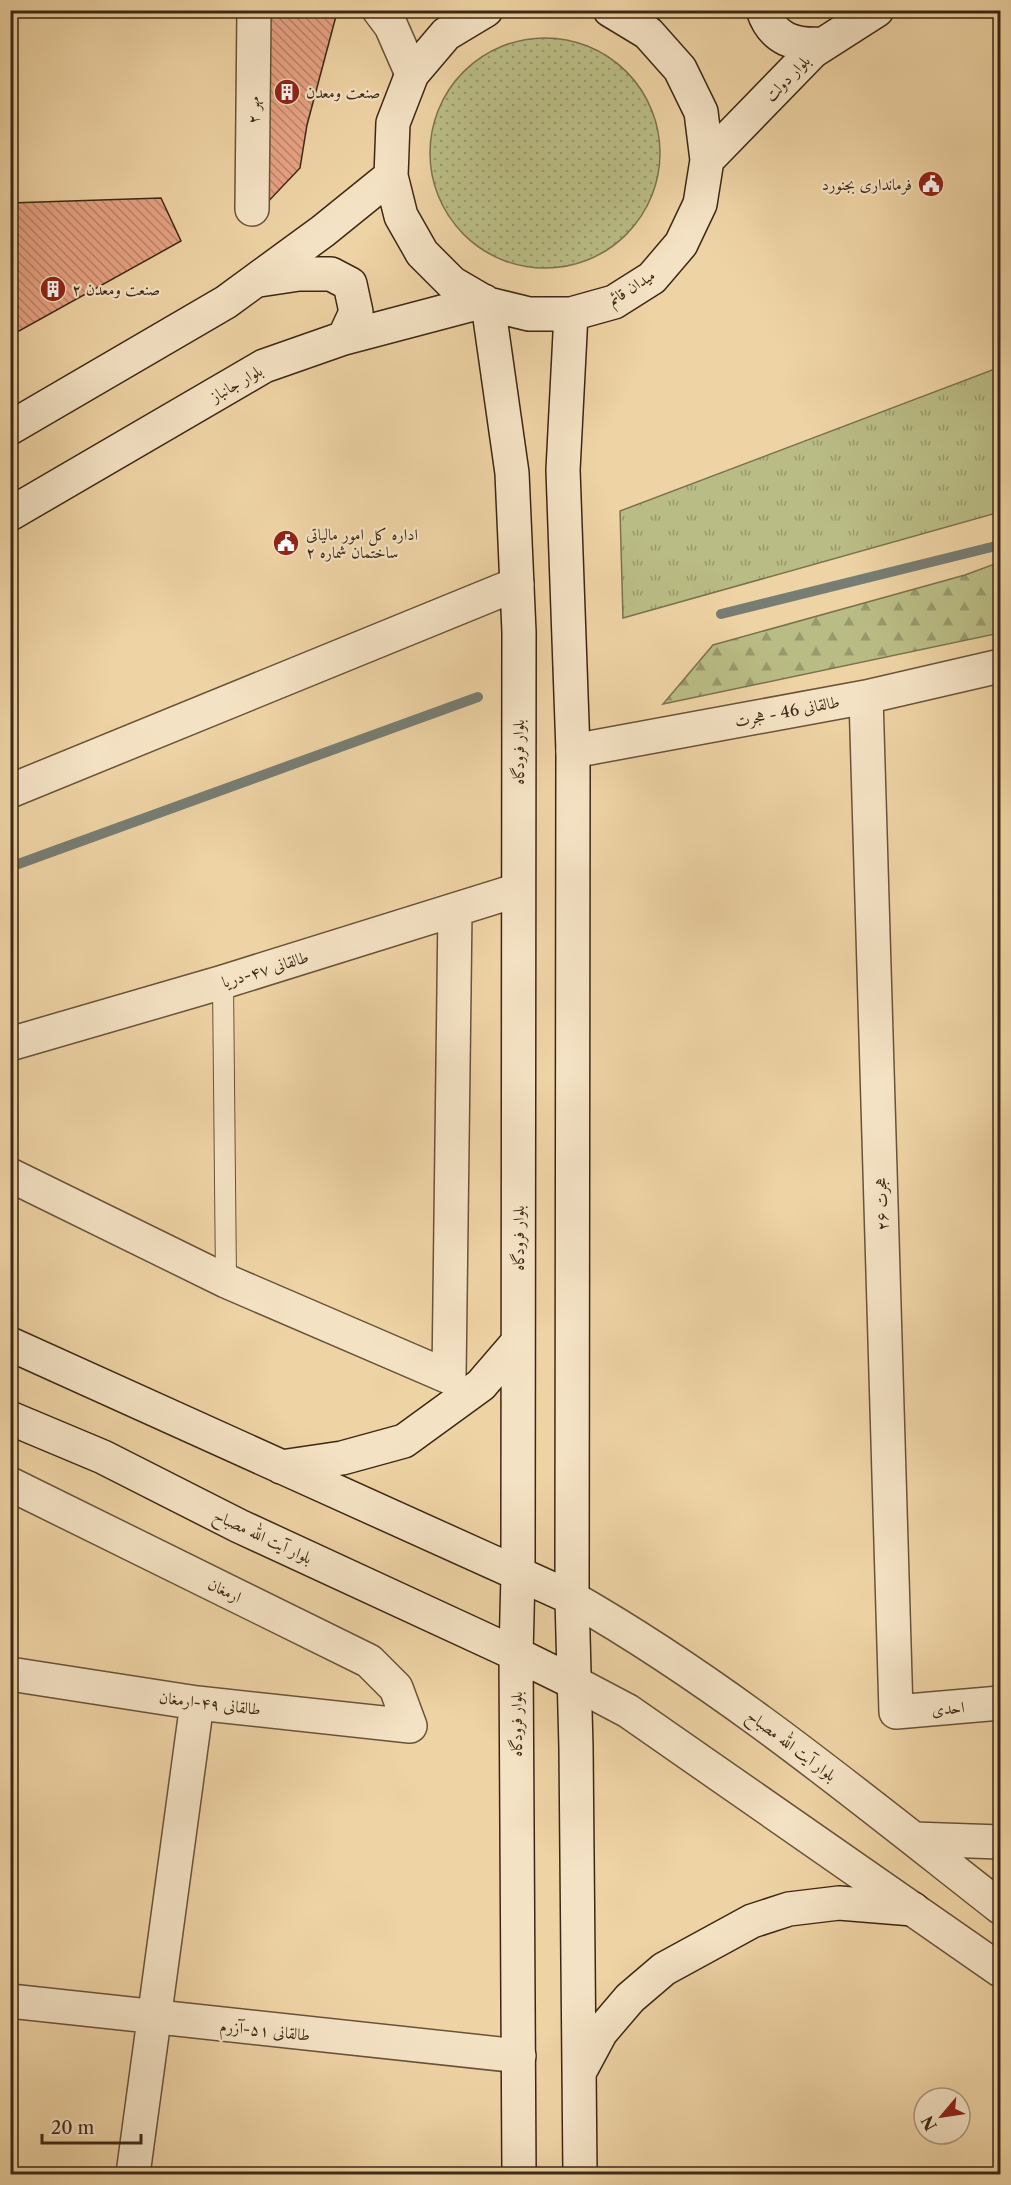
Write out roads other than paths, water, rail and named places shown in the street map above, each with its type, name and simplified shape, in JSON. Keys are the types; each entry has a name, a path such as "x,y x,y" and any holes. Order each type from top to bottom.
{"main road":[{"name":"مهر ۲","path":"252,209 254,10"},
{"path":"380,10 391,26 412,74"},
{"name":"میدان قائم","path":"486,10 446,34 412,74 393,123 391,176 401,216 422,253 452,283 486,302 529,314 571,314 614,302 633,290 651,278 681,244 700,204 707,160 701,112 680,69 648,33 610,10"},
{"path":"763,10 768,23 783,38 802,46 824,44"},
{"name":"بلوار دولت","path":"707,160 813,51 878,10"},
{"path":"10,428 226,302 323,231 391,176"},
{"path":"255,280 299,274 331,274 350,284 356,312 344,338"},
{"name":"بلوار جانباز","path":"10,514 264,366 344,338 486,302"},
{"name":"بلوار فرودگاه","path":"486,302 512,473 519,632 516,1653 519,2175"},
{"path":"571,314 563,470 573,742 572,1598 575,1683 580,2175"},
{"path":"10,791 517,584"},
{"name":"طالقانی 46 - هجرت","path":"573,742 866,697 1000,666"},
{"name":"هجرت ۲۶","path":"866,697 896,1712"},
{"name":"طالقانی ۴۷-دریا","path":"10,1044 223,982 518,890"},
{"path":"10,1175 225,1281 449,1377 454,910"},
{"path":"281,1467 342,1458 404,1440 481,1385 518,1342"},
{"path":"10,1344 518,1575"},
{"name":"بلوار آیت الله مصباح","path":"10,1418 103,1457 239,1526 516,1653 575,1683"},
{"name":"ارمغان","path":"10,1484 369,1661 396,1688 410,1726"},
{"name":"بلوار آیت الله مصباح","path":"518,1575 572,1598 631,1632 770,1728 1000,1907"},
{"name":"طالقانی ۴۹-ارمغان","path":"10,1674 197,1702 410,1726"},
{"path":"575,1683 628,1711 1000,1970"},
{"path":"133,2175 197,1702"},
{"name":"احدی","path":"896,1712 1000,1703"},
{"path":"915,1839 1000,1842"},
{"path":"579,2073 601,2032 630,1998 664,1969 752,1921 789,1909 839,1904 913,1909"},
{"name":"طالقانی ۵۱-آزرم","path":"10,2001 519,2056"}],"lane":[{"path":"223,982 225,1281"}],"waterway":[{"path":"721,614 1000,545"},
{"path":"10,867 478,697"}],"place":[{"name":"صنعت ومعدن","path":"287,92"},
{"name":"فرمانداری بجنورد","path":"931,184"},
{"name":"صنعت ومعدن ۲","path":"53,289"},
{"name":"اداره کل امور مالیاتی ساختمان شماره ۲","path":"286,543"}]}
